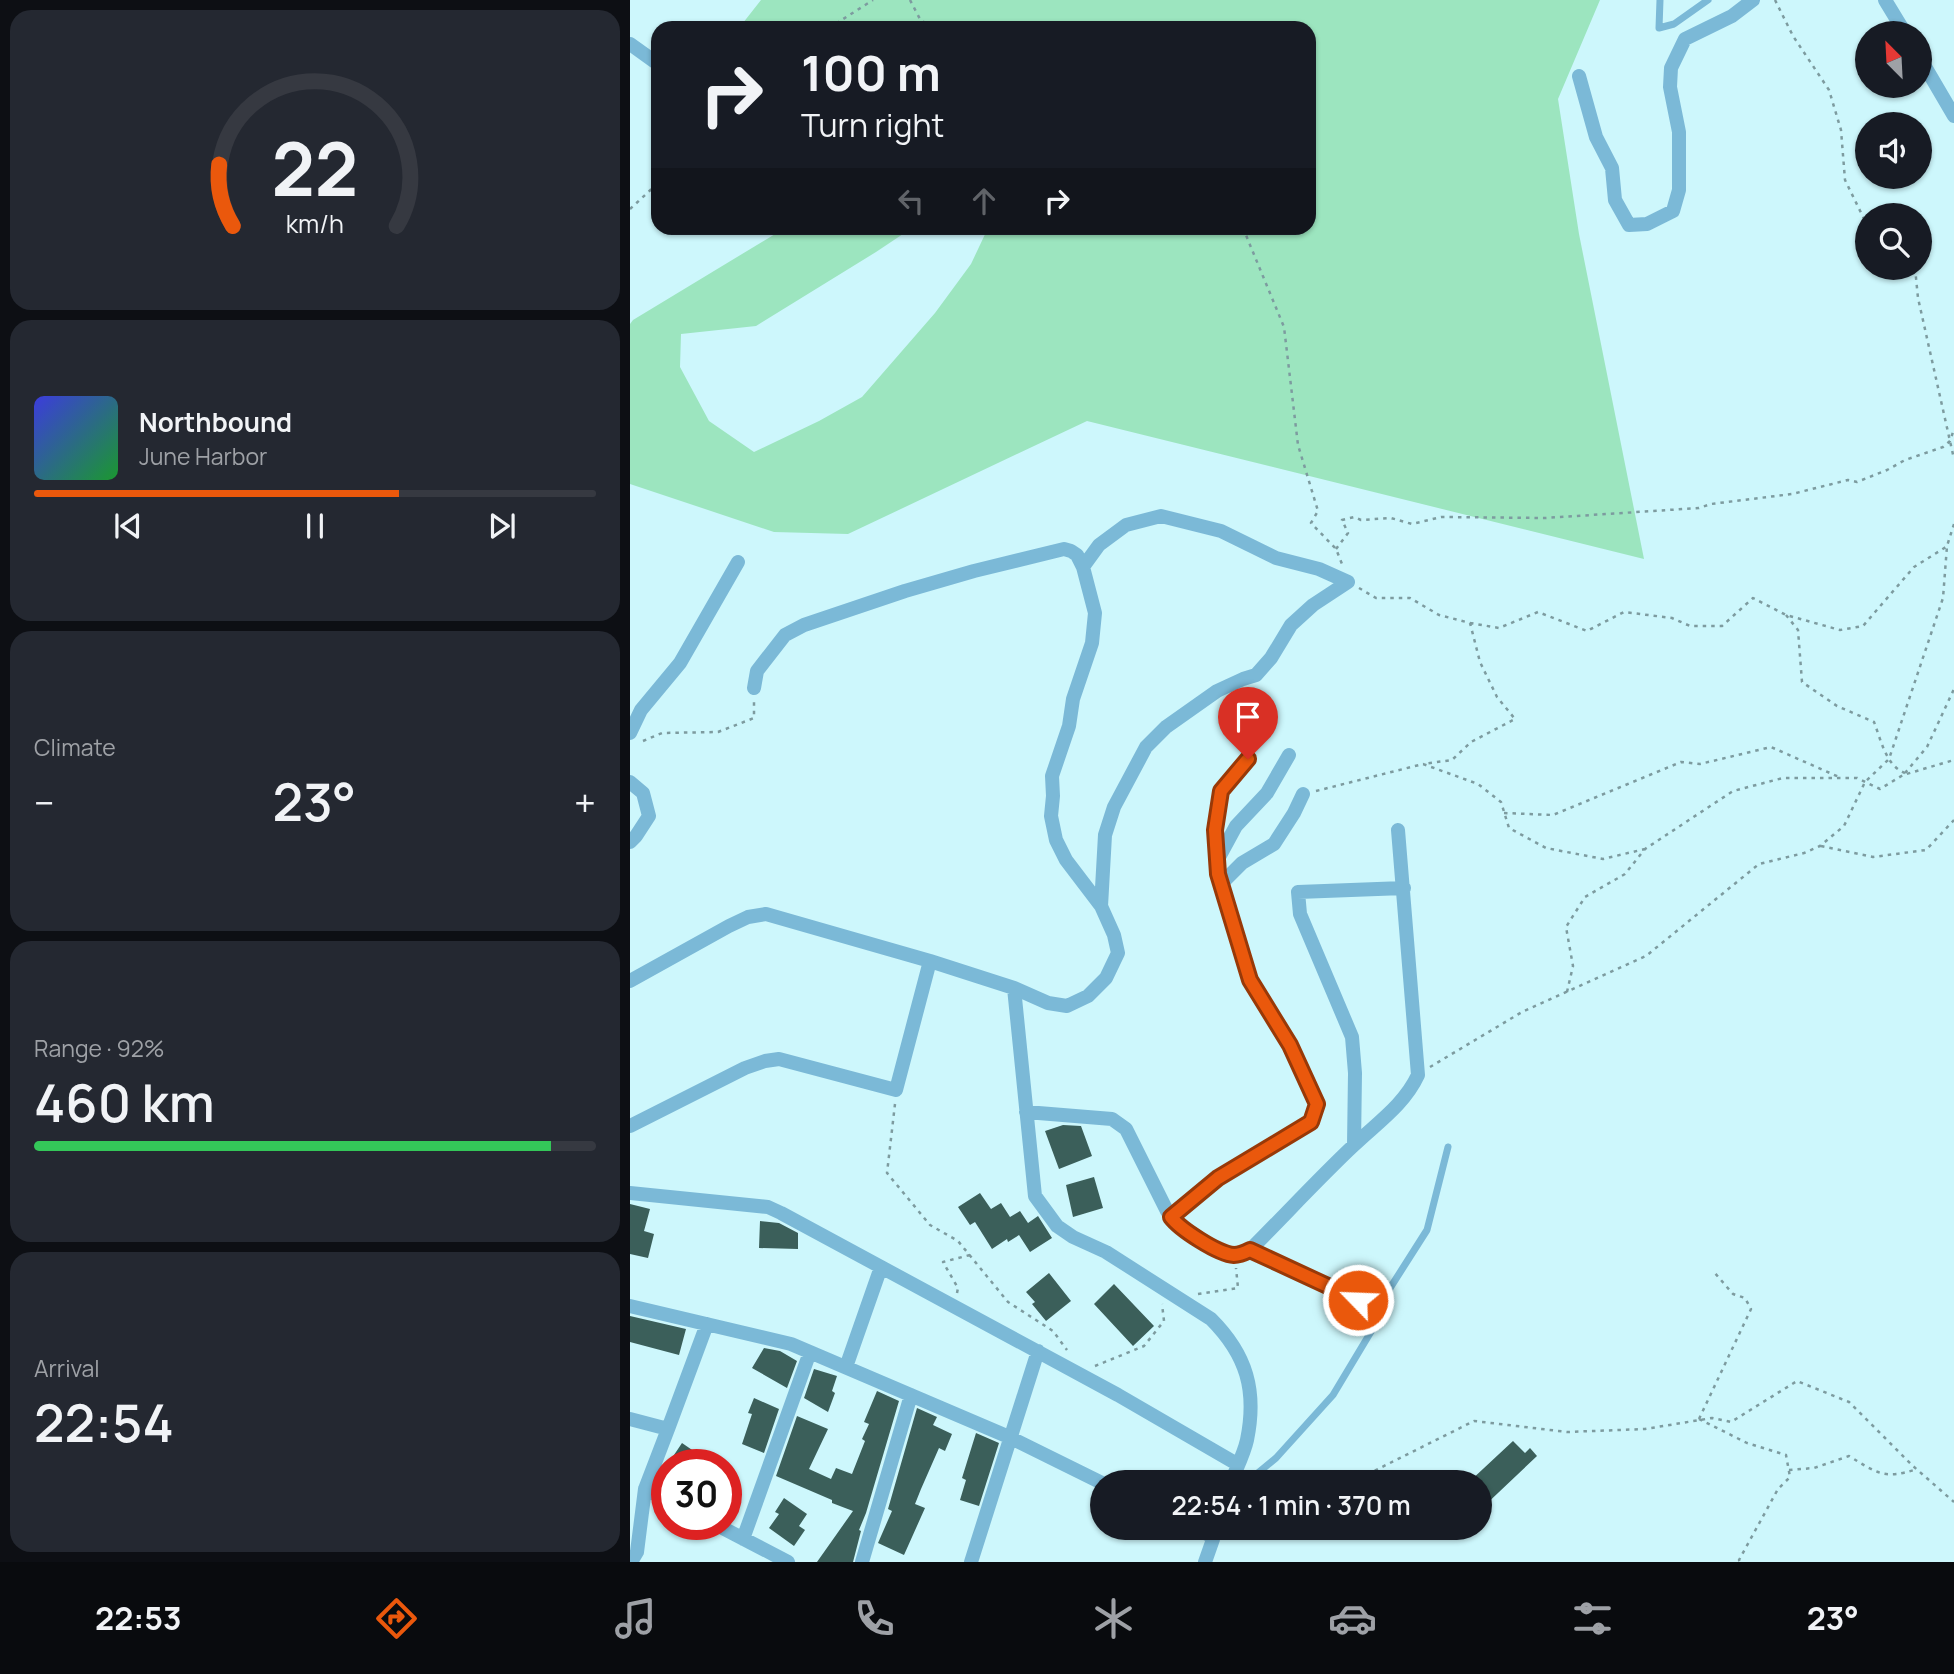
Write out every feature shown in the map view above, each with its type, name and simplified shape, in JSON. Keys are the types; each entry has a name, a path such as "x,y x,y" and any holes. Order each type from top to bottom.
{"street":[{"path":"1578,76 1596,137 1612,168 1615,200 1629,226 1647,224 1673,211 1679,190 1679,132 1670,87 1671,68 1685,39 1732,16 1753,0"},
{"path":"1885,0 1898,21"},
{"path":"630,44 651,59"},
{"path":"1932,78 1954,116"},
{"path":"1083,567 1098,545 1126,525 1161,516 1221,531 1276,558 1319,569 1348,582"},
{"path":"630,981 729,926 748,917 766,914 930,961 1014,988 1048,1003 1067,1006 1088,996 1106,978 1118,953 1114,935 1101,906 1066,860 1056,840 1051,816 1052,776 1069,726 1073,699 1091,643 1095,613 1083,567 1077,555 1064,550 974,571 804,625 785,635 757,671 754,688"},
{"path":"635,737 641,709 680,663 738,562"},
{"path":"1101,906 1105,835 1114,807 1146,747 1166,727 1217,691 1256,675 1271,658 1292,625 1313,605 1348,582"},
{"path":"1217,863 1236,826 1268,793 1289,755"},
{"path":"1171,1217 1218,1178 1311,1122 1317,1104 1290,1045 1250,980 1221,884 1215,830 1221,791 1248,759"},
{"path":"630,782 643,793 649,816 630,842"},
{"path":"1221,884 1242,863 1274,844 1303,794"},
{"path":"1026,1112 1112,1119 1126,1129 1176,1223 1215,1248 1234,1255 1250,1250 1354,1145 1399,1105 1418,1075 1398,830"},
{"path":"1354,1145 1352,1037 1300,914 1298,892 1404,888"},
{"path":"630,1126 745,1069 779,1059 896,1090 930,961"},
{"path":"1014,988 1035,1196 1056,1226 1106,1252 1211,1319 1224,1332 1245,1371 1252,1395 1247,1441 1235,1470"},
{"path":"630,1193 768,1207 1075,1371 1237,1464"},
{"path":"1250,1250 1380,1310"},
{"path":"846,1367 881,1267"},
{"path":"630,1306 791,1344 1009,1437 1090,1477"},
{"path":"631,1562 637,1552 645,1489 707,1324"},
{"path":"971,1562 1038,1351"},
{"path":"788,1562 765,1557 743,1539 810,1352"},
{"path":"862,1562 911,1395"},
{"path":"630,1419 668,1429"},
{"path":"645,1489 651,1492"},
{"path":"1205,1562 1212,1540"}],"lane":[{"path":"1660,0 1659,28 1674,24 1708,0"},
{"path":"1262,1470 1276,1458 1333,1395 1372,1330 1385,1296 1427,1230 1448,1147"}],"path":[{"path":"840,21 873,0"},
{"path":"909,0 921,21"},
{"path":"1775,0 1793,36 1829,90 1841,130 1845,180 1856,203"},
{"path":"630,209 651,190"},
{"path":"1246,235 1284,327 1298,445 1318,511 1311,523 1336,550 1348,582 1376,598 1410,598 1439,615 1499,628 1538,612 1587,631 1624,612 1672,618 1690,626 1722,626 1753,598 1786,615 1840,630 1863,626 1914,567 1947,547"},
{"path":"1916,280 1954,459"},
{"path":"1336,550 1348,533 1342,520 1354,517 1361,520 1391,518 1412,524 1441,517 1545,518 1699,508 1711,504 1792,494 1848,481 1857,482 1905,460 1943,447 1950,441 1954,429"},
{"path":"1418,1075 1522,1012 1646,956 1759,864 1804,853 1819,846 1844,826 1865,782 1889,759 1943,598 1947,547 1954,524"},
{"path":"1786,615 1798,630 1802,682 1837,706 1874,722 1889,759 1896,770 1904,774"},
{"path":"1303,794 1423,764 1452,760 1471,742 1515,719 1497,697 1480,662 1470,623"},
{"path":"635,737 662,733 718,732 754,718 754,688"},
{"path":"1904,774 1927,747 1954,689"},
{"path":"1504,813 1553,815 1681,762 1700,764 1771,747 1842,778"},
{"path":"1567,992 1573,966 1566,927 1585,897 1625,874 1645,849 1733,791 1783,778 1857,778 1880,789 1904,774 1954,760"},
{"path":"1423,764 1478,784 1501,802 1509,828 1546,848 1603,859 1645,849"},
{"path":"1819,846 1873,857 1926,850 1954,820"},
{"path":"896,1090 887,1173 930,1225 958,1241 1008,1302 1053,1331 1066,1347 1075,1371 1144,1346 1164,1321 1160,1287"},
{"path":"956,1307 958,1288 943,1262 970,1255"},
{"path":"1178,1298 1238,1287 1234,1255"},
{"path":"1699,1419 1751,1309 1745,1298 1733,1294 1714,1272"},
{"path":"1376,1470 1474,1421 1567,1432 1645,1429 1712,1418 1731,1422 1797,1381 1849,1402 1954,1502"},
{"path":"1699,1419 1747,1443 1786,1455 1790,1477 1778,1489 1740,1562"},
{"path":"1789,1470 1814,1468 1849,1456 1876,1472 1897,1476 1917,1469"}],"green space":[{"path":"761,0 1600,0 1558,99 1579,234 1644,559 1087,421 848,534 774,532 630,484 630,324 773,235 902,235 756,326 681,334 680,367 709,421 754,452 862,397 935,313 971,264 985,235 1316,235 1316,21 744,21"}],"building":[{"path":"1063,1125 1081,1126 1092,1156 1059,1169 1045,1131"},
{"path":"1094,1177 1103,1208 1073,1217 1066,1185"},
{"path":"980,1193 991,1209 1001,1203 1010,1217 1020,1211 1028,1223 1038,1216 1052,1238 1030,1252 1019,1235 992,1249 975,1222 970,1225 958,1207"},
{"path":"630,1204 650,1209 644,1231 654,1234 648,1258 630,1254"},
{"path":"760,1221 779,1223 798,1233 798,1249 759,1248"},
{"path":"1049,1273 1071,1301 1046,1321 1026,1292"},
{"path":"1114,1284 1154,1326 1133,1346 1094,1304"},
{"path":"630,1316 686,1329 679,1355 630,1342"},
{"path":"764,1348 780,1351 797,1361 787,1388 752,1368"},
{"path":"814,1369 837,1376 832,1391 835,1393 828,1412 804,1398"},
{"path":"877,1391 899,1401 859,1530 861,1531 853,1562 817,1562 853,1511 776,1476 797,1416 828,1429 809,1469 831,1479 836,1468 852,1474 869,1424 864,1422"},
{"path":"754,1398 779,1409 764,1453 742,1444 752,1414 748,1413"},
{"path":"917,1408 937,1417 933,1425 952,1434 945,1451 939,1448 915,1504 925,1508 904,1555 878,1543 892,1511 888,1509"},
{"path":"976,1433 999,1443 979,1506 960,1500 966,1480 962,1478"},
{"path":"1513,1441 1525,1453 1530,1448 1537,1456 1492,1499 1492,1470 1482,1470"},
{"path":"682,1443 691,1449 678,1449"},
{"path":"784,1498 807,1514 799,1526 805,1530 794,1546 769,1528 779,1514 775,1512"}],"route":[{"path":"1248,759 1221,791 1215,830 1218,874 1250,980 1290,1045 1317,1104 1311,1122 1218,1178 1171,1217 1215,1248 1234,1255 1250,1250 1358,1300"}]}
